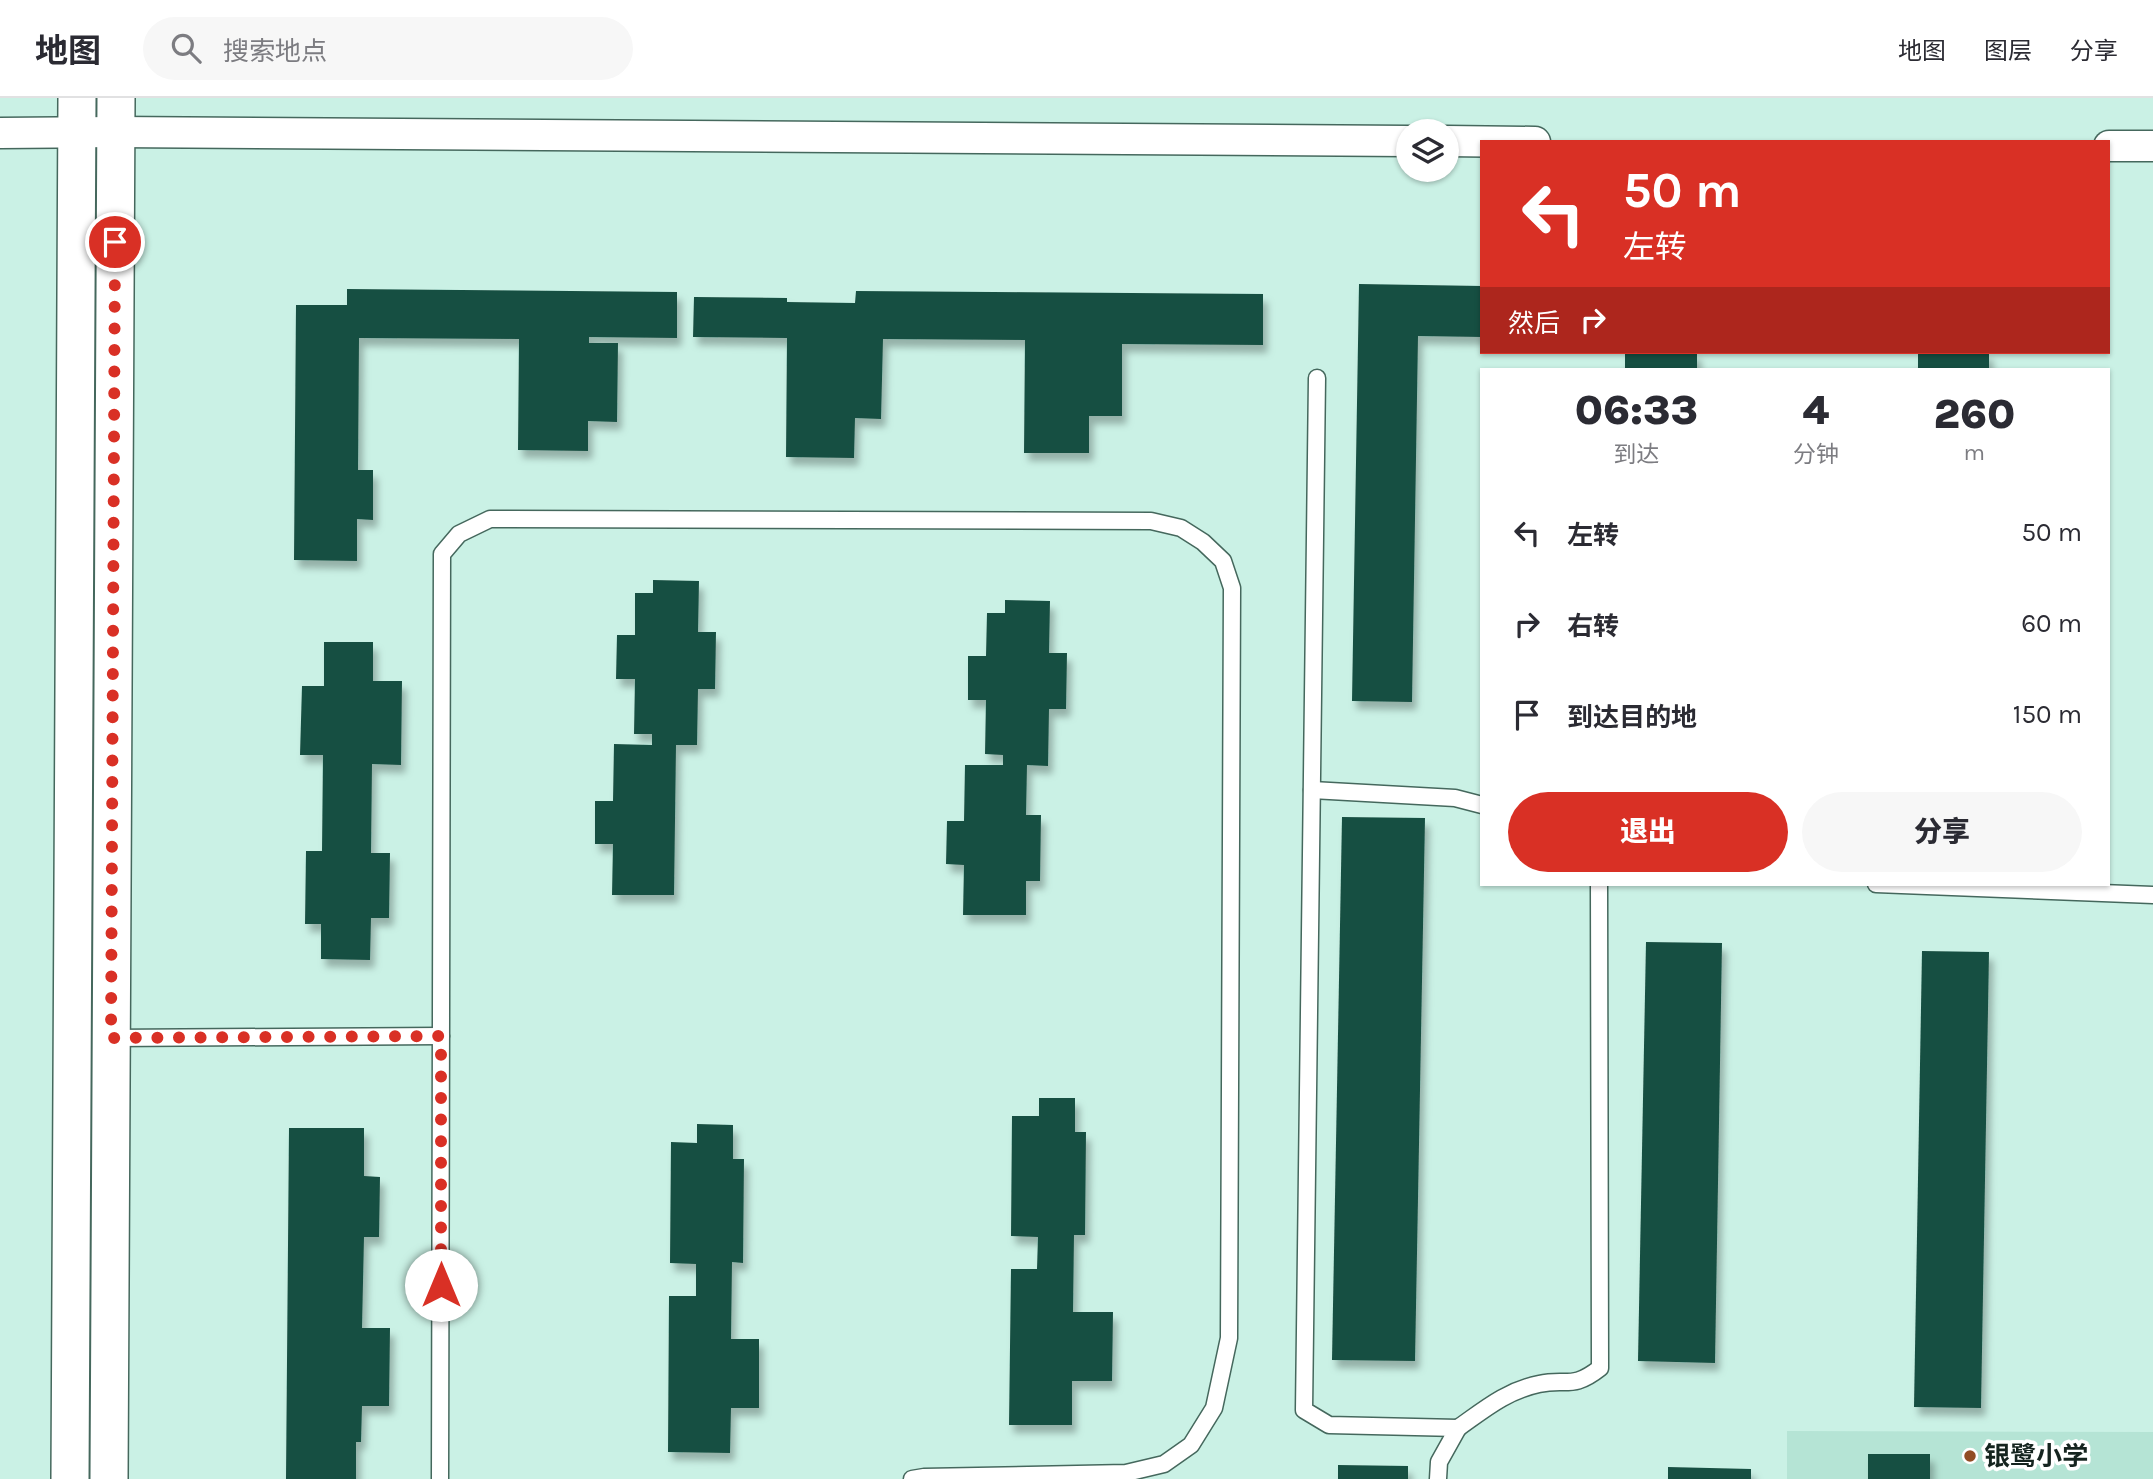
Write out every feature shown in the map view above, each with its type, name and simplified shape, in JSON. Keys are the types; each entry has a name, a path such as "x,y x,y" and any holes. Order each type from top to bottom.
{"street":[{"path":"70,1479 78,115"},
{"path":"0,134 78,115 116,115 1396,141"},
{"path":"109,1479 116,115"},
{"path":"1459,141 1480,141"},
{"path":"2110,146 2153,146"},
{"path":"72,1100 111,1101"}],"lane":[{"path":"1317,378 1304,1410 1329,1425 1458,1428"},
{"path":"440,1479 442,554 459,534 491,519 1151,521 1181,528 1203,542 1223,561 1232,588 1229,1338 1214,1408 1191,1445 1164,1464 1126,1473 912,1479"},
{"path":"1312,790 1444,797 1480,805"},
{"path":"1438,1479 1439,1462 1458,1428 1501,1397 1541,1384 1567,1384 1586,1379 1600,1368 1599,886"},
{"path":"1926,886 2153,895"},
{"path":"111,1038 441,1036"}],"shaded area":[{"name":"银鹭小学","path":"1787,1431 2153,1432 2153,1479 1787,1479"}],"building":[{"path":"1359,284 1480,286 1480,337 1418,336 1412,702 1352,701"},
{"path":"347,289 677,292 677,338 589,337 589,343 618,343 617,422 588,421 588,451 518,450 519,339 359,338 358,470 373,470 373,520 357,519 357,561 294,560 296,305 347,305"},
{"path":"856,291 1263,294 1263,345 1122,344 1122,416 1089,416 1089,453 1024,453 1025,340 883,339 881,419 855,418 854,458 786,457 787,338 693,337 694,297 787,298 787,302 855,303"},
{"path":"1625,354 1697,354 1697,368 1625,368"},
{"path":"1918,354 1989,354 1989,368 1918,368"},
{"path":"653,580 699,581 698,632 716,632 715,689 698,689 697,745 676,745 674,895 612,895 613,844 595,844 595,801 613,801 614,744 652,745 652,734 634,734 635,679 616,679 617,635 635,635 635,593 653,593"},
{"path":"1005,600 1050,601 1049,653 1067,653 1066,709 1049,709 1048,766 1027,765 1026,815 1041,815 1040,881 1026,881 1026,915 963,915 964,865 946,864 947,821 964,821 965,765 1003,765 1003,755 985,754 986,700 968,700 968,656 986,656 987,613 1005,613"},
{"path":"324,642 373,642 373,681 402,681 401,765 372,764 371,853 390,853 389,918 371,918 370,960 321,959 321,924 305,924 306,851 322,851 323,755 300,755 302,686 324,686"},
{"path":"1342,817 1425,818 1415,1361 1332,1360"},
{"path":"1646,942 1722,943 1715,1363 1638,1361"},
{"path":"1922,951 1989,952 1981,1408 1914,1407"},
{"path":"1039,1098 1075,1098 1075,1132 1086,1132 1085,1235 1074,1235 1073,1312 1113,1312 1112,1381 1072,1381 1072,1425 1009,1425 1011,1269 1037,1269 1038,1237 1011,1236 1012,1116 1039,1116"},
{"path":"697,1124 733,1125 733,1159 744,1159 743,1263 732,1262 731,1339 759,1339 759,1408 731,1408 730,1453 668,1452 669,1296 696,1296 696,1264 670,1263 671,1142 697,1143"},
{"path":"289,1128 364,1128 364,1176 380,1177 379,1237 364,1237 362,1328 390,1328 389,1406 362,1406 361,1442 356,1442 356,1479 286,1479"},
{"path":"1868,1454 1930,1454 1930,1479 1868,1479"},
{"path":"1338,1465 1408,1466 1408,1479 1338,1479"},
{"path":"1668,1467 1751,1469 1751,1479 1668,1479"}],"place":[{"name":"银鹭小学","path":"1970,1456"}],"route":[{"path":"115,242 111,1038 441,1036 441,1285"}]}
